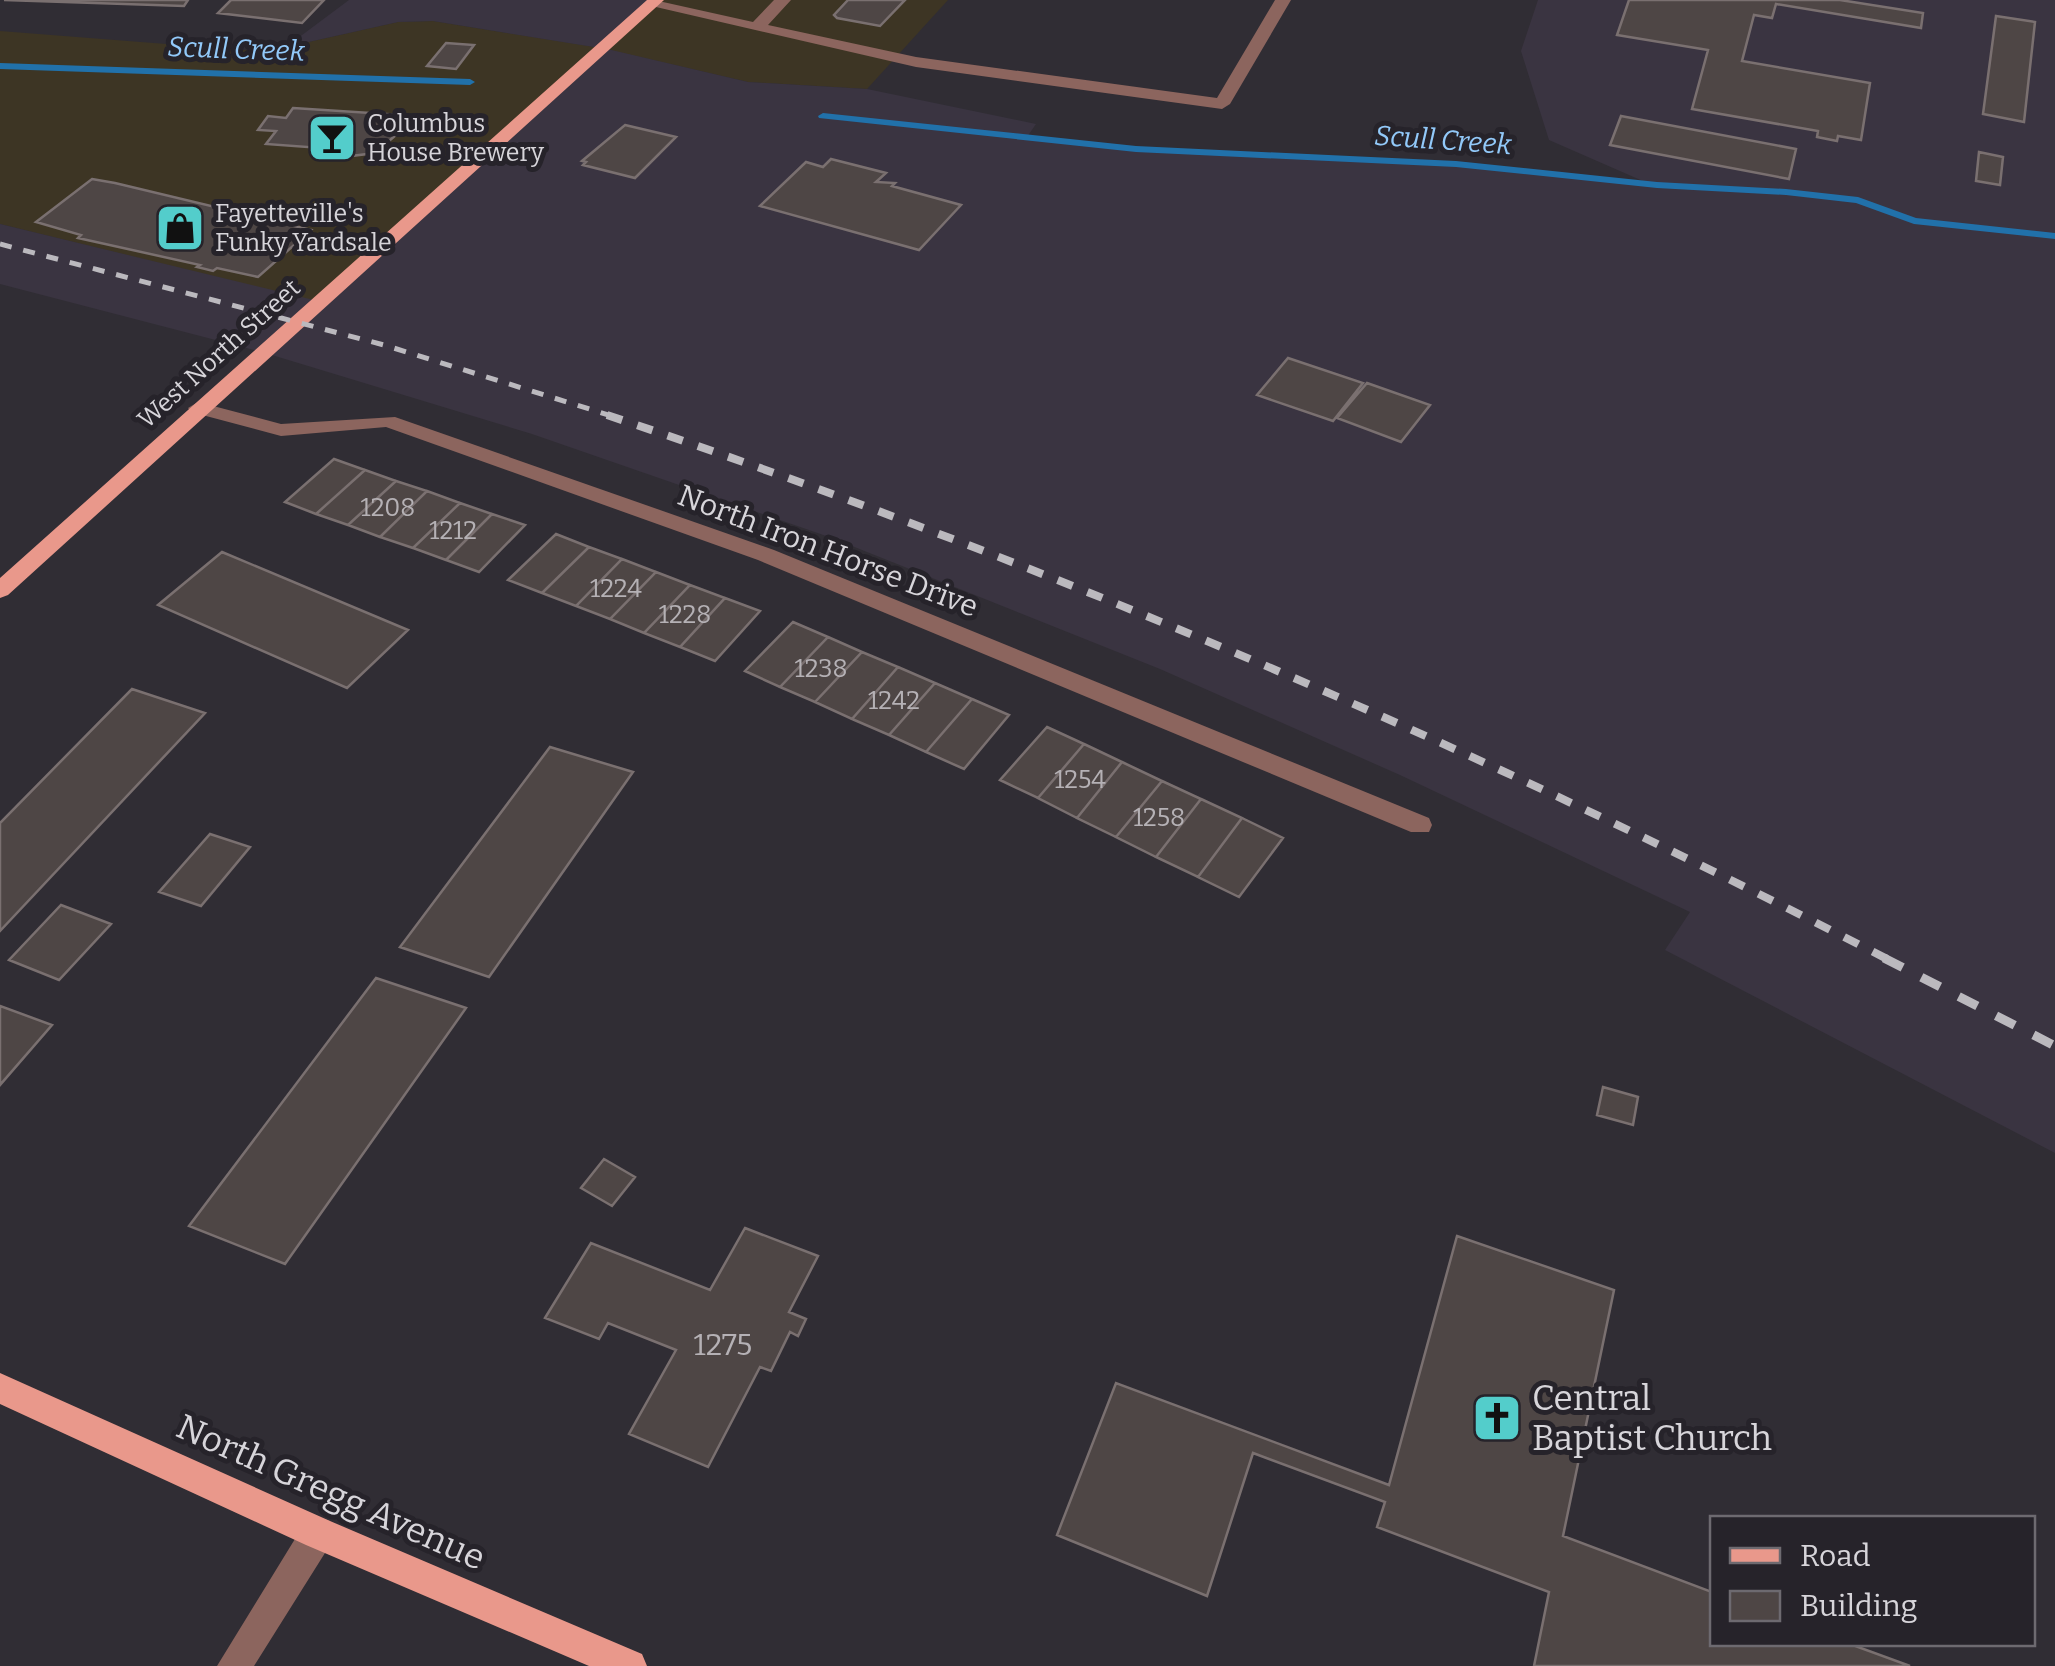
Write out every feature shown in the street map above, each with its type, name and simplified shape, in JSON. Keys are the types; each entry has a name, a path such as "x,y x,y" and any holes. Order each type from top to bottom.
{"main road":[{"name":"West North Street","path":"0,590 654,2"},
{"name":"North Gregg Avenue","path":"0,1388 318,1533 630,1666"}],"street":[{"path":"757,27 784,0"},
{"path":"654,2 916,62 1222,104 1283,0"},
{"name":"North Iron Horse Drive","path":"198,408 281,430 388,421 766,555 1420,825"},
{"path":"234,1666 318,1533"}],"shaded area":[{"path":"349,0 656,0 603,48 748,82 867,89 1036,124 1027,137 1136,149 1456,164 1652,185 1549,140 1521,51 1538,0 2055,0 2055,1153 1665,950 1690,912 1400,775 1160,669 832,538 532,434 262,352 0,284 0,224 318,301 600,48 433,21 398,22 286,47"},
{"path":"656,0 948,0 867,89 748,82 601,48"},
{"path":"433,21 601,48 318,302 0,224 0,31 243,50 286,47 398,22"}],"building":[{"path":"4,0 188,0 184,6"},
{"path":"231,0 324,0 302,23 218,13"},
{"path":"848,0 905,0 880,26 837,18 834,15"},
{"path":"1629,0 1840,0 1923,13 1921,28 1776,4 1772,18 1754,15 1742,61 1870,83 1861,140 1838,136 1837,141 1817,137 1818,131 1692,109 1708,50 1617,35"},
{"path":"1996,16 2035,22 2024,122 1983,114"},
{"path":"446,43 474,45 456,69 427,66"},
{"name":"Columbus House Brewery","path":"293,108 418,116 375,153 343,157 349,150 266,144 276,131 258,130 268,116 286,118"},
{"path":"1621,116 1796,149 1789,179 1610,145"},
{"path":"625,125 676,137 635,178 583,165 586,162 582,161"},
{"path":"1979,152 2003,157 2000,185 1976,181"},
{"path":"831,159 886,173 876,182 895,183 892,186 961,205 919,250 760,206 806,162 823,167"},
{"name":"Fayetteville's Funky Yardsale","path":"92,179 311,230 258,277 217,268 213,271 78,238 81,235 36,222"},
{"path":"1288,358 1363,383 1333,421 1257,395"},
{"path":"1367,383 1430,405 1401,442 1337,418"},
{"path":"334,459 365,470 316,514 285,502"},
{"path":"365,470 396,481 348,525 316,514"},
{"path":"396,481 427,491 380,537 348,525"},
{"path":"427,491 460,503 413,548 380,537"},
{"path":"460,503 492,514 446,560 413,548"},
{"path":"492,514 525,525 479,572 446,560"},
{"path":"556,534 589,547 542,593 508,580"},
{"path":"589,547 622,559 576,606 542,593"},
{"path":"222,552 408,630 347,688 158,605"},
{"path":"622,559 656,572 610,619 576,606"},
{"path":"656,572 690,585 644,633 610,619"},
{"path":"690,585 725,598 680,647 644,633"},
{"path":"725,598 760,611 715,661 680,647"},
{"path":"793,622 828,637 780,687 745,671"},
{"path":"828,637 862,652 815,702 780,687"},
{"path":"862,652 898,667 852,719 815,702"},
{"path":"898,667 935,683 889,735 852,719"},
{"path":"935,683 972,699 926,752 889,735"},
{"path":"132,689 205,713 0,931 0,823"},
{"path":"972,699 1009,715 964,769 926,752"},
{"path":"1047,727 1084,744 1038,798 1000,780"},
{"path":"1084,744 1122,762 1077,818 1038,798"},
{"path":"550,747 633,772 489,977 400,947"},
{"path":"1122,762 1162,781 1116,837 1077,818"},
{"path":"1162,781 1201,799 1156,857 1116,837"},
{"path":"1201,799 1242,818 1198,877 1156,857"},
{"path":"1242,818 1283,838 1239,897 1198,877"},
{"path":"210,834 250,847 201,906 159,892"},
{"path":"61,905 111,924 59,980 9,960"},
{"path":"376,978 466,1008 285,1264 189,1226"},
{"path":"0,1006 52,1025 0,1085"},
{"path":"1603,1087 1638,1097 1633,1125 1597,1115"},
{"path":"604,1159 635,1177 612,1206 581,1188"},
{"path":"745,1228 818,1256 789,1312 806,1319 798,1336 790,1332 771,1371 760,1367 708,1467 629,1434 676,1350 608,1323 599,1339 545,1318 591,1243 710,1290"},
{"name":"Central Baptist Church","path":"1457,1236 1614,1290 1563,1536 1710,1591 1710,1646 1855,1646 1910,1666 1534,1666 1549,1592 1377,1527 1385,1502 1253,1453 1207,1596 1057,1535 1116,1383 1389,1485"}],"waterway":[{"name":"Scull Creek","path":"0,66 470,82"},
{"name":"Scull Creek","path":"823,116 1136,149 1456,164 1657,185 1786,192 1858,200 1914,221 2055,236"}],"railway":[{"path":"0,244 384,345 615,417"},
{"path":"607,415 936,533 1258,663 1576,805 1889,960"},
{"path":"1884,958 2055,1046"}],"place":[{"name":"Columbus House Brewery","path":"332,138"},
{"name":"Fayetteville's Funky Yardsale","path":"180,228"},
{"name":"Central Baptist Church","path":"1497,1418"}]}
